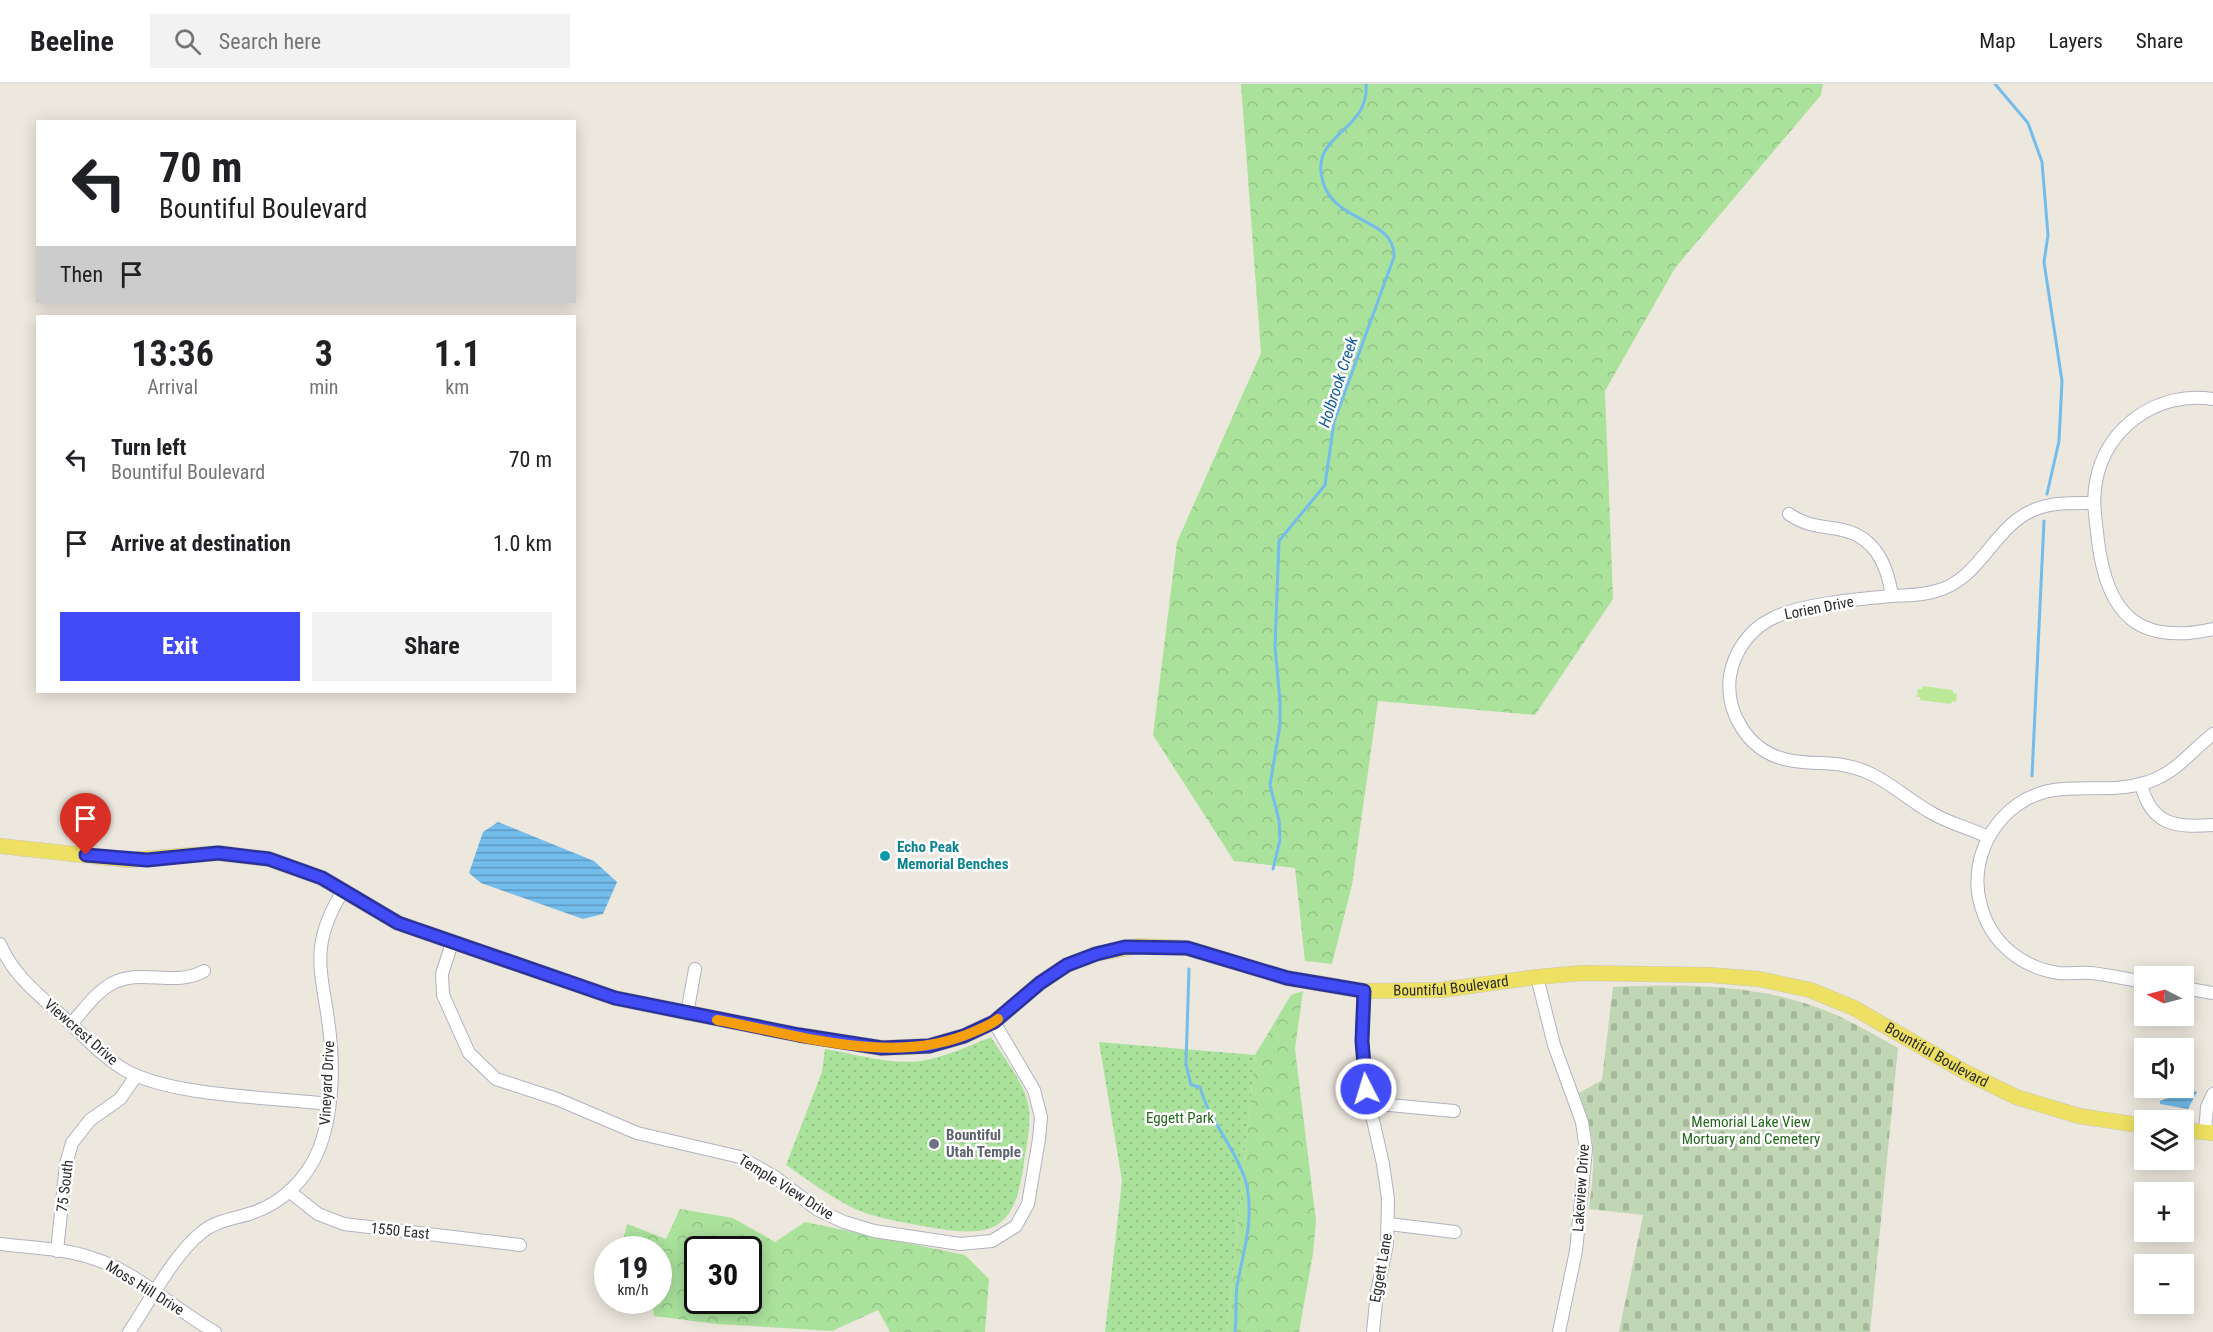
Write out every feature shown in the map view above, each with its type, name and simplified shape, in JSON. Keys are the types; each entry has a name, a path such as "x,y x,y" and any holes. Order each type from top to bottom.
{"main road":[{"name":"Bountiful Boulevard","path":"0,846 128,860 218,853 251,856 302,869 398,923 615,998 836,1042 898,1048 946,1042 994,1022 1040,983 1067,965 1096,954 1138,946 1187,948 1287,978 1364,991 1441,990 1582,973 1710,975 1785,983 1854,1008 1967,1073 2016,1097 2079,1116 2134,1124"},
{"path":"2194,1131 2209,1133"}],"street":[{"path":"2213,399 2186,398 2165,402 2129,423 2115,437 2100,463 2094,503 2103,576 2110,594 2121,608 2135,621 2164,633 2184,635 2213,629"},
{"name":"Lorien Drive","path":"1988,837 1931,813 1886,781 1862,770 1838,763 1793,761 1773,756 1750,740 1735,714 1729,684 1733,664 1746,639 1760,625 1780,615 1797,610 1892,596 1925,594 1955,584 1977,566 2014,522 2036,509 2067,503 2094,503"},
{"path":"1789,514 1806,524 1854,533 1869,543 1886,566 1892,596"},
{"path":"2134,980 2091,973 2053,972 2030,965 2009,951 1988,925 1979,900 1978,866 1988,837 2012,809 2044,792 2069,789 2104,790 2140,784 2180,766 2213,734"},
{"path":"2140,784 2146,803 2163,819 2186,826 2213,825"},
{"name":"Vineyard Drive","path":"129,1332 199,1234 220,1221 261,1209 289,1191 304,1176 315,1157 323,1137 328,1104 331,1046 320,984 320,960 328,919 343,891"},
{"name":"Temple View Drive","path":"452,943 442,974 443,995 469,1053 496,1079 643,1134 740,1157 775,1177 819,1210 844,1222 874,1231 960,1244 992,1241 1016,1226 1028,1204 1039,1139 1041,1117 1034,1090 994,1022"},
{"name":"Viewcrest Drive","path":"0,944 18,974 107,1058 136,1076 172,1087 328,1104"},
{"path":"687,1014 695,969"},
{"path":"71,1024 103,989 120,980 137,976 187,978 204,971"},
{"name":"Lakeview Drive","path":"1537,977 1554,1045 1582,1122 1587,1149 1576,1251 1559,1332"},
{"path":"2194,990 2213,993"},
{"name":"Eggett Lane","path":"1364,991 1363,1050 1368,1103 1386,1176 1389,1224 1373,1332"},
{"name":"75 South","path":"57,1251 66,1164 72,1143 90,1120 120,1099 136,1076"},
{"path":"2209,1133 2207,1107 2213,1094"},
{"path":"1368,1103 1454,1111"},
{"name":"1550 East","path":"289,1191 318,1214 344,1224 520,1245"},
{"path":"1389,1224 1455,1232"},
{"name":"Moss Hill Drive","path":"0,1244 57,1251 104,1262 214,1332"}],"green space":[{"path":"1241,84 1823,84 1821,95 1675,268 1605,391 1613,599 1535,715 1378,701 1352,885 1332,964 1305,961 1295,868 1234,861 1153,735 1177,542 1261,353"},
{"path":"1922,686 1953,690 1953,693 1957,694 1956,702 1952,701 1951,704 1920,700 1920,697 1917,697 1918,689 1922,689"},
{"name":"Memorial Lake View Mortuary and Cemetery","path":"1613,987 1716,987 1792,999 1827,1011 1898,1048 1870,1332 1619,1332 1643,1215 1589,1209 1593,1163 1592,1137 1579,1093 1602,1080"},
{"path":"1303,991 1295,1049 1316,1221 1313,1254 1299,1332 1227,1332 1255,1055 1291,995"},
{"path":"991,1037 1023,1088 1028,1105 1029,1123 1018,1192 1011,1209 1002,1221 991,1228 962,1231 877,1217 843,1203 786,1165 822,1072 825,1049 909,1062 939,1057"},
{"name":"Eggett Park","path":"1099,1042 1255,1055 1227,1332 1105,1332 1122,1181"},
{"path":"680,1209 733,1218 775,1242 805,1222 965,1255 989,1279 985,1332 890,1332 878,1310 832,1331 717,1324 654,1316 654,1314 672,1314 672,1236 667,1236"},
{"path":"627,1224 658,1236 624,1236"}],"water":[{"path":"498,822 594,861 617,882 603,914 583,919 481,883 469,873 483,832"},
{"path":"2168,1098 2194,1098 2188,1109 2160,1104 2160,1101"}],"waterway":[{"name":"Holbrook Creek","path":"1273,869 1280,840 1279,820 1270,785 1280,725 1275,647 1279,541 1325,485 1334,422 1394,257 1392,244 1385,235 1376,227 1339,206 1330,196 1323,182 1321,166 1324,153 1331,142 1359,113 1365,100 1366,84"},
{"path":"1995,84 2028,123 2042,162 2048,235 2044,262 2062,381 2059,441 2047,494"},
{"path":"2032,776 2044,521"},
{"name":"Holbrook Creek","path":"1189,969 1186,1064 1191,1085 1200,1087 1204,1100 1243,1173 1249,1199 1247,1237 1237,1286 1235,1332"}],"slow traffic":[{"path":"717,1020 836,1042 882,1048 914,1048 964,1036 998,1019"}],"place":[{"name":"Echo Peak Memorial Benches","path":"885,856"},
{"name":"Bountiful Utah Temple","path":"934,1144"}],"route":[{"path":"86,855 147,860 218,853 269,859 322,878 384,917 398,923 615,998 836,1042 882,1048 929,1046 964,1036 994,1022 1040,983 1082,958 1115,949 1138,946 1187,948 1287,978 1328,987 1364,991 1362,1041 1366,1089"}]}
